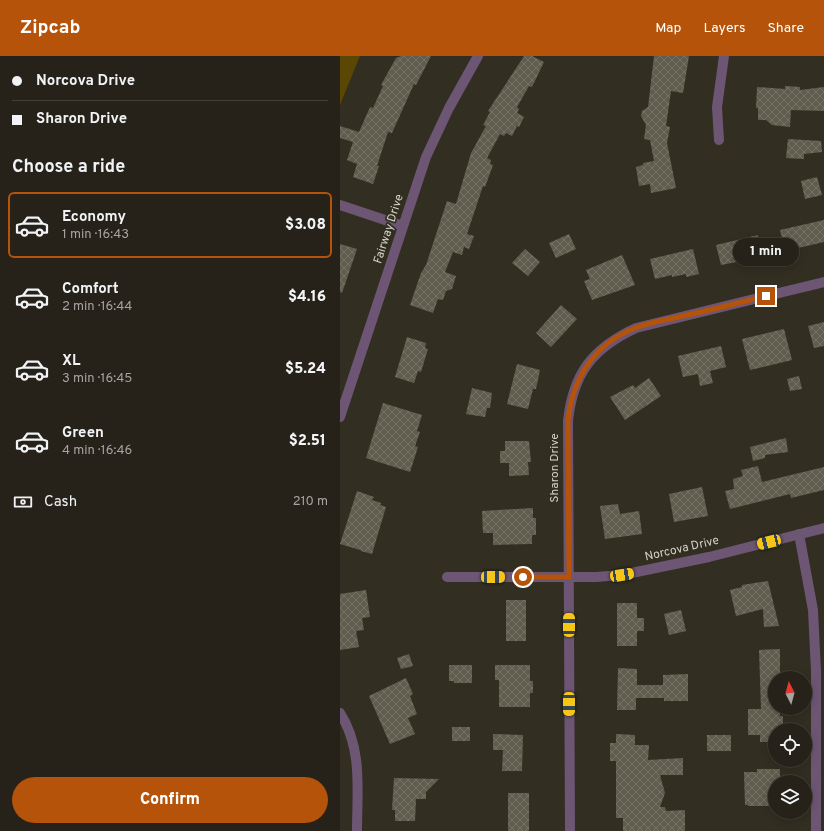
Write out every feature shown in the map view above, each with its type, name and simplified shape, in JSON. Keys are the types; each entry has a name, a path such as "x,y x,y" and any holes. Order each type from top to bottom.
{"street":[{"name":"Fairway Drive","path":"340,417 403,226 436,134 448,108 478,56"},
{"path":"719,140 717,107 724,56"},
{"path":"340,205 403,226"},
{"name":"Sharon Drive","path":"570,831 568,421 569,406 581,374 593,357 615,338 636,328 824,282"},
{"name":"Norcova Drive","path":"447,578 596,577 641,572 824,528"},
{"path":"799,534 813,610 816,672 816,831"},
{"path":"340,714 353,740 357,757 357,831"}],"shaded area":[{"path":"340,56 360,56 340,105"}],"building":[{"path":"401,56 431,56 416,85 414,84 392,133 388,132 373,184 353,177 357,164 347,160 353,142 340,138 340,126 359,132 370,107 373,108 383,86 381,85 396,58"},
{"path":"524,56 532,56 544,62 532,87 529,86 517,107 519,109 517,113 524,117 519,127 517,126 512,136 506,133 504,136 500,134 487,158 491,160 490,164 493,165 485,187 483,186 467,234 474,236 469,249 464,247 462,255 453,252 445,272 456,276 452,289 446,291 443,300 438,299 433,313 410,305 421,273 426,265 447,201 456,204 471,153 486,126 483,125 490,112 488,111"},
{"path":"654,56 689,56 683,93 671,91 666,126 670,127 667,143 676,188 651,193 650,184 639,186 636,167 643,165 643,163 654,161 650,140 644,139 646,125 641,116 642,111 648,107"},
{"path":"785,86 800,87 800,90 824,87 824,111 791,110 790,127 772,125 766,120 758,120 758,108 756,108 757,87 785,89"},
{"path":"788,139 821,141 822,152 804,154 804,159 786,158"},
{"path":"817,177 822,195 805,199 801,181"},
{"path":"824,220 824,242 785,251 780,230"},
{"path":"569,234 576,249 556,258 549,243"},
{"path":"758,235 763,257 721,265 716,245"},
{"path":"340,244 357,249 342,293 340,292"},
{"path":"525,249 540,262 528,276 512,263"},
{"path":"693,249 699,274 686,277 686,274 672,277 672,275 655,279 650,259"},
{"path":"622,255 635,285 592,300 584,281 590,279 586,270"},
{"path":"561,305 577,319 551,347 536,333"},
{"path":"824,322 824,346 814,348 808,326"},
{"path":"784,329 792,360 750,370 742,339"},
{"path":"407,337 426,343 425,348 428,349 421,372 418,371 414,383 395,377"},
{"path":"721,346 726,367 710,371 713,383 700,386 698,374 683,377 678,356"},
{"path":"517,364 540,370 536,389 533,389 528,409 507,404"},
{"path":"799,376 802,389 790,391 787,379"},
{"path":"649,378 661,396 625,420 610,397 633,385 635,388"},
{"path":"472,388 492,393 490,408 487,408 485,417 466,414"},
{"path":"383,403 422,415 417,431 420,432 415,446 418,447 410,472 366,458"},
{"path":"786,438 788,452 765,455 765,458 753,461 750,447"},
{"path":"505,441 529,441 531,462 528,462 529,475 509,476 509,463 500,463 500,451 505,451"},
{"path":"758,466 762,482 824,467 824,490 791,498 790,494 730,509 725,491 734,489 733,479 743,476 741,470"},
{"path":"702,487 708,516 674,522 669,494"},
{"path":"357,491 374,497 372,500 381,503 380,505 386,507 372,554 361,551 359,547 360,550 340,544"},
{"path":"618,504 620,514 639,511 642,534 605,539 600,506"},
{"path":"533,508 533,518 536,518 536,535 532,535 532,544 493,545 493,533 483,533 482,511"},
{"path":"768,581 779,626 764,627 763,609 736,616 730,590 742,587 742,585"},
{"path":"366,590 370,617 362,618 364,630 356,631 359,647 340,650 340,594"},
{"path":"506,600 526,600 526,641 506,641"},
{"path":"617,603 637,603 637,618 644,618 644,631 637,631 637,646 617,646"},
{"path":"681,610 686,631 669,635 664,614"},
{"path":"780,649 780,671 768,671 768,715 783,716 783,723 768,723 768,742 760,742 760,735 748,735 748,709 761,709 759,650"},
{"path":"409,654 413,666 401,669 397,658"},
{"path":"449,665 472,665 472,683 454,683 454,681 449,681"},
{"path":"495,665 530,665 530,681 533,681 533,693 530,693 530,707 499,707 499,680 495,680"},
{"path":"618,668 637,669 637,685 663,685 663,675 688,674 688,701 664,701 664,698 636,698 636,710 617,710"},
{"path":"406,678 413,694 410,696 417,714 408,718 415,734 390,744 369,696"},
{"path":"452,727 470,727 470,741 452,741"},
{"path":"493,734 523,735 522,771 502,771 503,750 493,750"},
{"path":"616,734 635,735 635,745 649,745 648,760 683,758 683,775 660,775 665,793 660,807 665,807 666,811 685,810 685,831 623,831 623,818 616,818 616,761 610,761 610,743 616,743"},
{"path":"707,735 731,735 731,751 707,751"},
{"path":"757,769 780,769 780,775 768,775 768,806 745,805 744,772 757,772"},
{"path":"394,778 439,779 426,792 426,799 416,799 415,821 395,821 395,810 392,810"},
{"path":"508,793 529,793 529,831 508,831"}],"route":[{"path":"523,577 569,577 569,406 581,374 598,351 615,338 636,328 766,296"}]}
